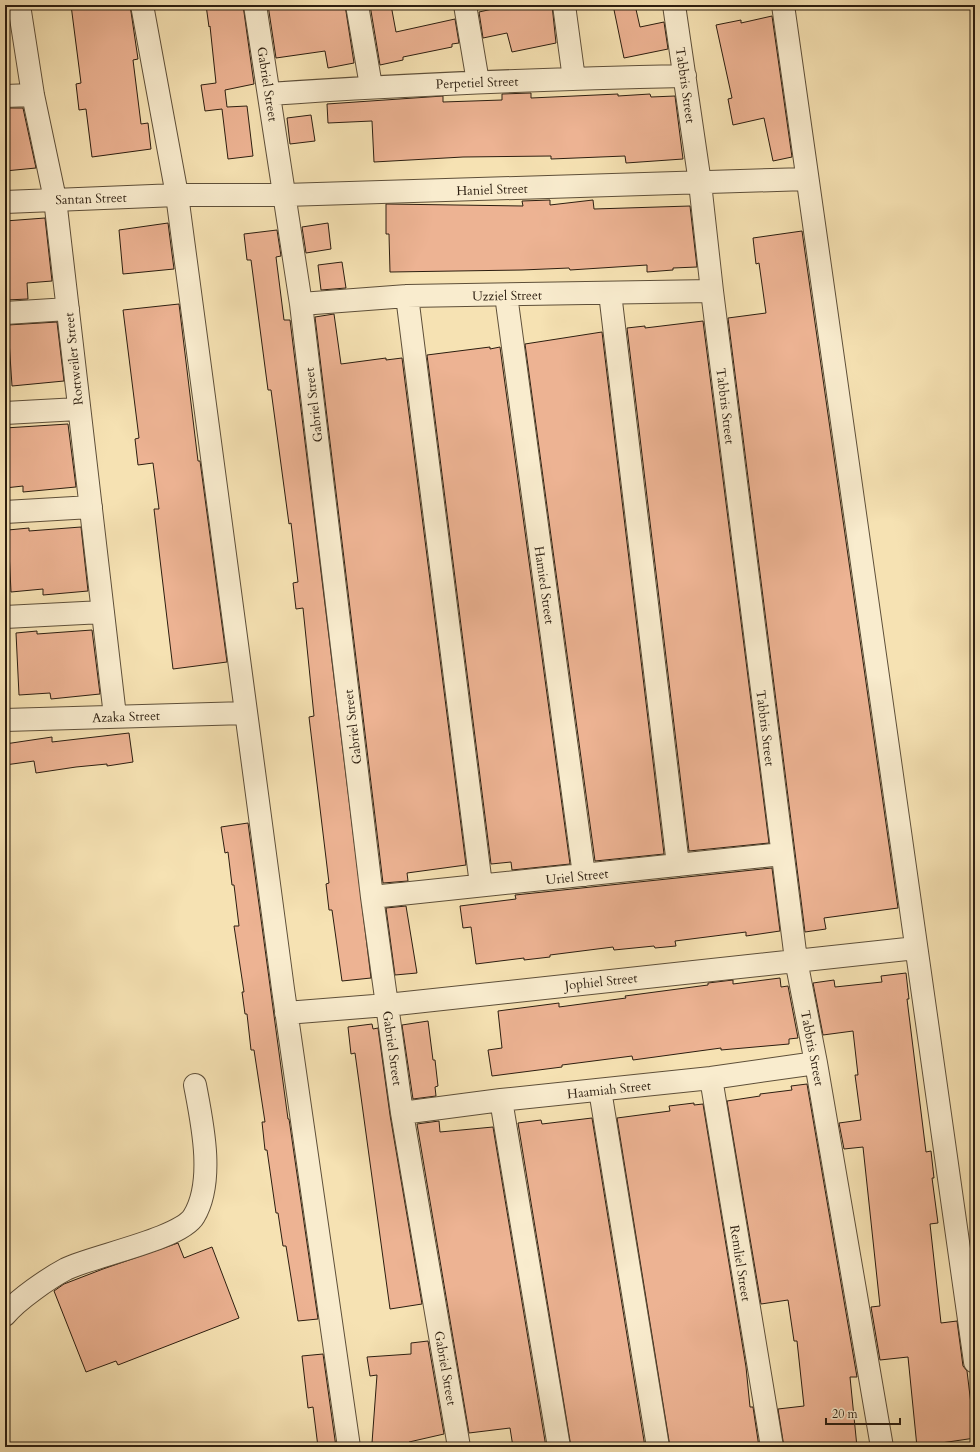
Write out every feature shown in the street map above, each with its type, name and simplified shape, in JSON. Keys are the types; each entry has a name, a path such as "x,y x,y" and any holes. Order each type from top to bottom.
{"street":[{"name":"Rottweiler Street","path":"19,5 33,95 55,199 78,409 116,716"},
{"path":"142,5 177,195 286,1013 349,1447"},
{"name":"Gabriel Street","path":"255,5 301,304 372,897 402,1113 458,1447"},
{"path":"357,5 371,86"},
{"path":"465,5 478,82"},
{"path":"564,5 574,78"},
{"name":"Tabbris Street","path":"674,5 700,183 712,291 796,960 816,1063 882,1447"},
{"path":"783,5 916,948 967,1253 975,1362"},
{"name":"Perpetiel Street","path":"269,94 371,86 574,78 685,76"},
{"path":"5,96 33,95"},
{"name":"Haniel Street","path":"177,195 285,195 807,179"},
{"name":"Santan Street","path":"5,202 177,195"},
{"name":"Uzziel Street","path":"301,304 407,296 610,294 712,291"},
{"path":"610,294 678,865"},
{"name":"Hamied Street","path":"506,295 584,875"},
{"path":"407,296 481,885"},
{"path":"5,312 68,309"},
{"path":"5,413 78,409"},
{"path":"5,512 91,507"},
{"path":"5,617 103,612"},
{"name":"Azaka Street","path":"5,720 246,713"},
{"name":"Uriel Street","path":"372,897 782,854"},
{"name":"Jophiel Street","path":"286,1013 387,1005 916,948"},
{"name":"Haamiah Street","path":"402,1113 501,1100 711,1078 816,1063"},
{"name":"Remliel Street","path":"711,1078 772,1447"},
{"path":"5,1315 12,1306 66,1269 175,1232 193,1218 199,1205 205,1174 205,1136 195,1085"},
{"path":"600,1090 658,1447"},
{"path":"501,1100 559,1447"}],"building":[{"path":"71,5 130,5 138,59 133,60 141,124 148,123 151,149 92,157 86,109 79,110 76,84 81,83"},
{"path":"206,5 243,5 254,84 225,90 227,107 247,106 253,156 228,159 222,109 205,111 201,85 216,83 210,26 209,27"},
{"path":"268,5 345,5 354,63 328,68 325,51 276,58"},
{"path":"370,5 391,5 396,32 455,19 459,43 452,44 452,47 403,57 403,60 380,65"},
{"path":"497,5 552,5 556,43 512,52 507,33 483,38 479,12 497,8"},
{"path":"613,5 635,5 640,27 664,22 668,49 624,58"},
{"path":"772,16 792,157 773,161 764,118 733,125 728,99 732,98 716,25 741,20 741,23"},
{"path":"531,93 531,98 618,94 618,96 650,94 651,97 675,96 683,159 626,163 625,156 551,159 551,156 463,157 374,162 372,121 328,123 327,104 443,96 443,102 502,100 502,94"},
{"path":"5,108 23,108 36,168 5,171"},
{"path":"311,115 315,141 290,144 287,118"},
{"path":"550,200 550,205 593,200 594,209 690,206 697,267 673,268 673,270 647,272 647,265 570,270 569,268 390,272 389,234 386,234 386,204 523,206 522,201"},
{"path":"45,218 52,281 27,283 28,299 6,300 5,221"},
{"path":"168,223 174,269 123,274 119,230"},
{"path":"328,223 331,249 306,253 302,227"},
{"path":"277,230 281,256 276,257 284,320 290,320 371,978 342,981 332,910 329,910 326,884 329,883 309,717 314,716 303,608 296,609 293,583 298,582 291,523 289,524 271,390 268,390 251,260 247,260 244,234"},
{"path":"802,231 898,908 824,918 826,929 805,932 728,318 766,313 759,263 756,264 753,238"},
{"path":"342,262 346,288 321,290 318,265"},
{"path":"179,304 198,461 200,461 227,662 173,669 154,509 159,509 153,463 138,465 135,439 139,438 123,310"},
{"path":"334,314 341,364 386,358 386,360 402,358 466,865 407,873 408,881 383,883 315,317"},
{"path":"703,321 769,843 689,851 627,328 645,326 645,328"},
{"path":"57,322 64,381 12,386 8,325"},
{"path":"602,332 664,854 595,861 525,344"},
{"path":"490,347 490,349 500,347 570,864 512,870 511,862 491,864 427,355"},
{"path":"68,424 76,487 23,492 23,486 5,488 5,428"},
{"path":"81,527 88,591 43,595 43,589 11,592 8,530 29,528 29,531"},
{"path":"92,630 100,694 51,699 50,693 19,695 16,633 37,631 37,634"},
{"path":"129,733 133,762 107,766 107,764 76,767 36,773 34,761 5,765 5,744 52,737 52,742"},
{"path":"248,823 288,1119 318,1319 298,1321 286,1246 283,1246 278,1213 276,1213 267,1150 265,1150 262,1122 265,1122 254,1050 251,1050 247,1014 245,1014 242,992 244,992 234,926 239,926 234,885 232,885 228,852 225,853 221,827"},
{"path":"772,868 780,931 746,936 746,932 675,941 676,946 655,948 654,946 614,950 613,947 550,955 550,957 524,960 524,958 476,964 471,927 463,928 460,906 516,899 515,895"},
{"path":"406,906 417,973 395,975 386,908"},
{"path":"906,973 909,999 907,999 926,1152 931,1151 934,1178 932,1178 938,1223 930,1224 941,1323 957,1321 963,1366 967,1371 975,1438 941,1443 942,1447 917,1447 908,1357 880,1360 871,1307 880,1306 863,1147 844,1149 839,1123 861,1120 855,1075 858,1075 853,1031 823,1035 813,983 834,980 835,987 882,982 881,976"},
{"path":"780,978 781,987 788,986 798,1038 789,1039 789,1044 721,1050 721,1048 633,1060 632,1056 492,1076 488,1050 502,1048 498,1011 559,1003 559,1007 626,998 625,996 708,985 708,983 733,980 733,984"},
{"path":"428,1021 438,1086 435,1087 436,1096 413,1099 402,1025"},
{"path":"372,1024 373,1029 378,1028 390,1115 422,1304 390,1309 355,1053 351,1054 348,1027"},
{"path":"807,1084 857,1377 850,1377 857,1447 784,1447 778,1409 804,1406 797,1341 794,1341 788,1300 761,1304 727,1101 760,1096 760,1094 792,1090 791,1086"},
{"path":"694,1103 694,1105 703,1104 746,1367 750,1407 753,1407 759,1447 670,1447 617,1118 670,1111 669,1106"},
{"path":"592,1118 645,1447 571,1447 518,1123 541,1120 542,1124"},
{"path":"439,1121 440,1132 493,1127 546,1447 513,1447 510,1428 469,1433 417,1124"},
{"path":"178,1243 184,1258 212,1247 239,1318 118,1365 116,1361 86,1372 54,1291 64,1284"},
{"path":"428,1341 444,1434 409,1442 409,1444 372,1443 377,1375 370,1376 367,1357 411,1354 411,1343"},
{"path":"323,1354 336,1447 318,1447 313,1407 308,1408 302,1356"}]}
